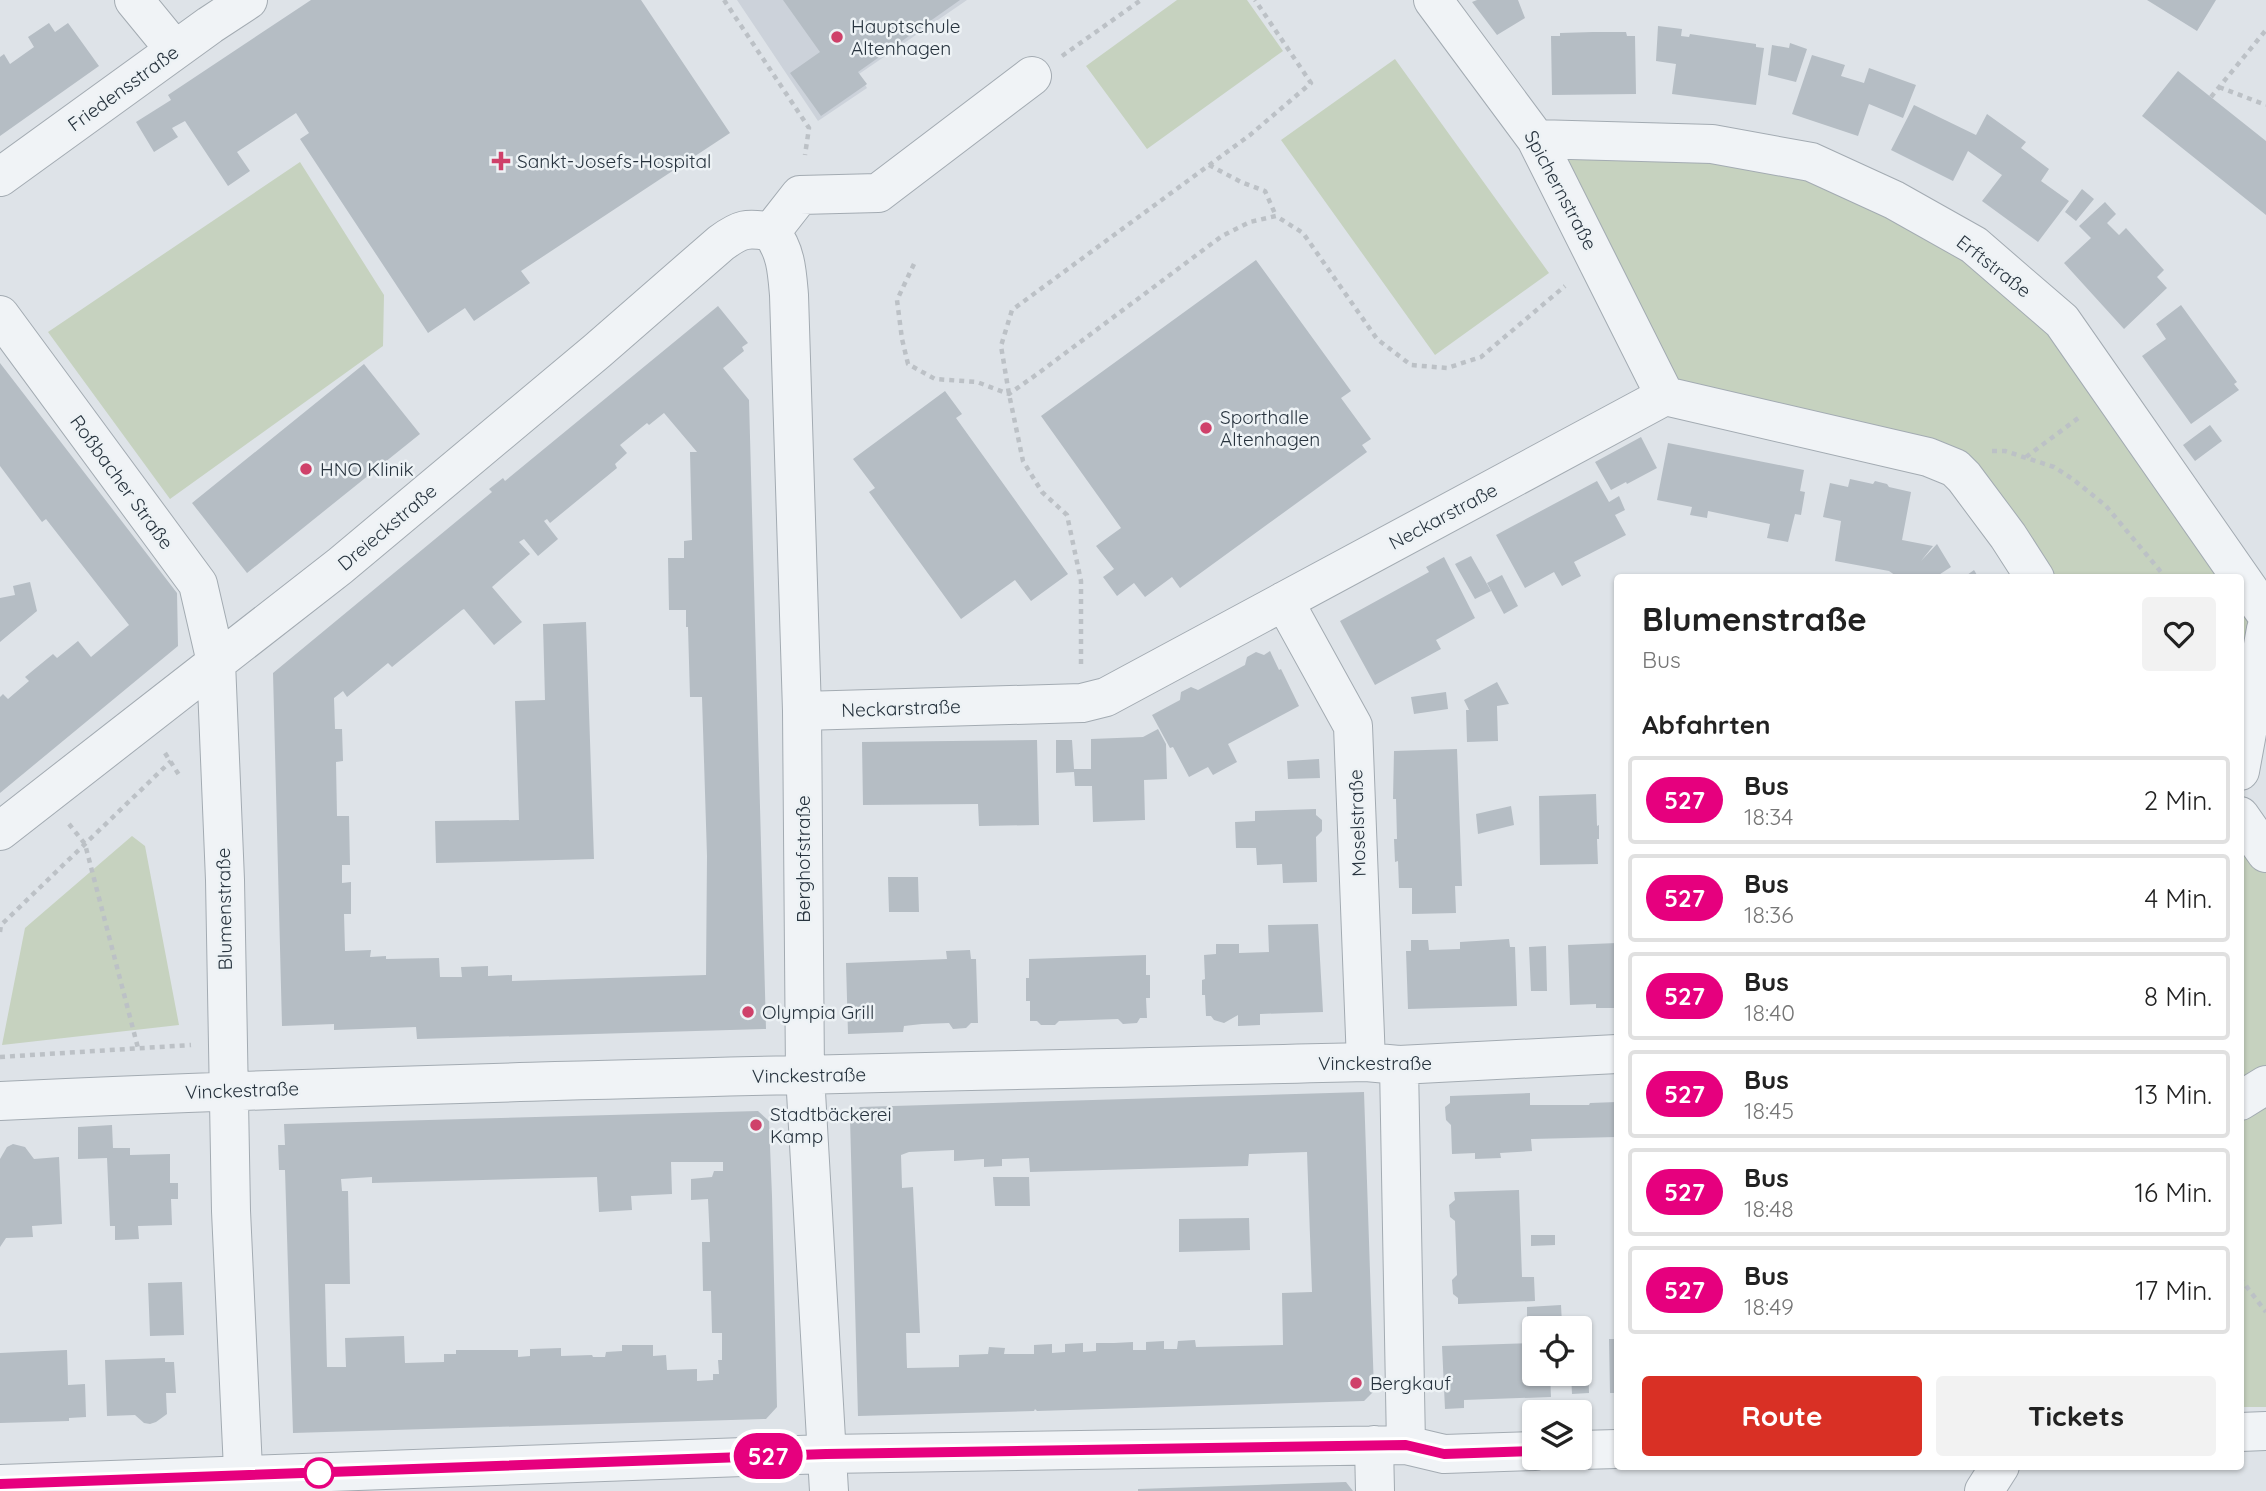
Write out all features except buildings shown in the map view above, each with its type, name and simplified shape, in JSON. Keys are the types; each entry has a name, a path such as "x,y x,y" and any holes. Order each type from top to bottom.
{"street":[{"path":"134,0 175,50"},
{"name":"Friedensstraße","path":"0,177 248,0"},
{"name":"Spichernstraße","path":"1433,0 1536,139 1665,396"},
{"path":"771,232 800,195 878,193 1032,76"},
{"name":"Erftstraße","path":"1536,139 1712,144 1811,162 1894,200 1974,246 2062,321 2238,574"},
{"name":"Dreieckstraße","path":"0,831 340,566 721,243 739,230 771,232"},
{"name":"Berghofstraße","path":"771,232 779,243 787,264 789,295 802,711 805,1075 828,1473"},
{"name":"Roßbacher Straße","path":"0,316 198,584 216,662"},
{"path":"1665,396 1928,457 1955,468 2008,536 2032,574"},
{"name":"Neckarstraße","path":"802,711 1082,703 1106,697 1665,396"},
{"name":"Erftstraße","path":"2244,582 2266,614"},
{"name":"Moselstraße","path":"1284,601 1353,726 1382,1064 1390,1445 1375,1491"},
{"path":"2244,749 2266,629"},
{"name":"Blumenstraße","path":"216,662 225,880 230,1211 244,1483"},
{"path":"2244,822 2266,853"},
{"name":"Vinckestraße","path":"0,1101 227,1090 1382,1064 1614,1054"},
{"path":"2244,1099 2266,1085"},
{"path":"2244,1432 2266,1431"},
{"path":"0,1484 244,1483 828,1473 1390,1445 1444,1454 1522,1451"},
{"path":"1592,1450 1614,1449"},
{"path":"1984,1491 1997,1470"}],"path":[{"path":"724,0 809,128 800,195"},
{"path":"1032,76 1141,0"},
{"path":"1082,703 1081,581 1067,515 1042,492 1023,461 1001,346 1013,310 1250,135 1311,83 1255,0"},
{"path":"2211,97 2266,30"},
{"path":"2220,87 2266,105"},
{"path":"1209,165 1265,191 1276,216 1303,233 1377,339 1412,365 1447,369 1481,357 1597,257"},
{"path":"1009,394 1222,236 1250,222 1276,216"},
{"path":"914,264 897,300 908,364 935,379 977,382 1009,394"},
{"path":"2026,458 2112,393"},
{"path":"1928,457 1956,450 2005,451 2054,467 2106,506 2163,574"},
{"path":"0,932 1,925 171,761 183,781"},
{"path":"85,844 138,1048"},
{"path":"0,1057 191,1045 192,1032"},
{"path":"2244,1283 2266,1312"}],"shaded area":[{"name":"Hauptschule Altenhagen","path":"737,0 967,0 859,74 867,88 818,121"}],"green space":[{"path":"1177,0 1247,0 1283,51 1147,149 1086,66"},
{"path":"1395,59 1549,273 1435,355 1281,140"},
{"path":"1536,139 1811,162 2062,321 2238,574 2033,574 1964,477 1665,396"},
{"path":"300,162 384,295 383,346 170,499 48,332"},
{"path":"2244,582 2266,614 2244,747"},
{"path":"2244,822 2266,853 2266,1407 2244,1407"},
{"path":"132,836 145,846 179,1025 2,1045 25,928"}],"bus line":[{"name":"527","path":"0,1484 826,1454 1406,1445 1444,1454 1522,1451"}],"place":[{"name":"Hauptschule Altenhagen","path":"837,37"},
{"name":"Sankt-Josefs-Hospital","path":"501,161"},
{"name":"Sporthalle Altenhagen","path":"1206,428"},
{"name":"HNO Klinik","path":"306,469"},
{"name":"Olympia Grill","path":"748,1012"},
{"name":"Stadtbäckerei Kamp","path":"756,1125"},
{"name":"Bergkauf","path":"1356,1383"}]}
